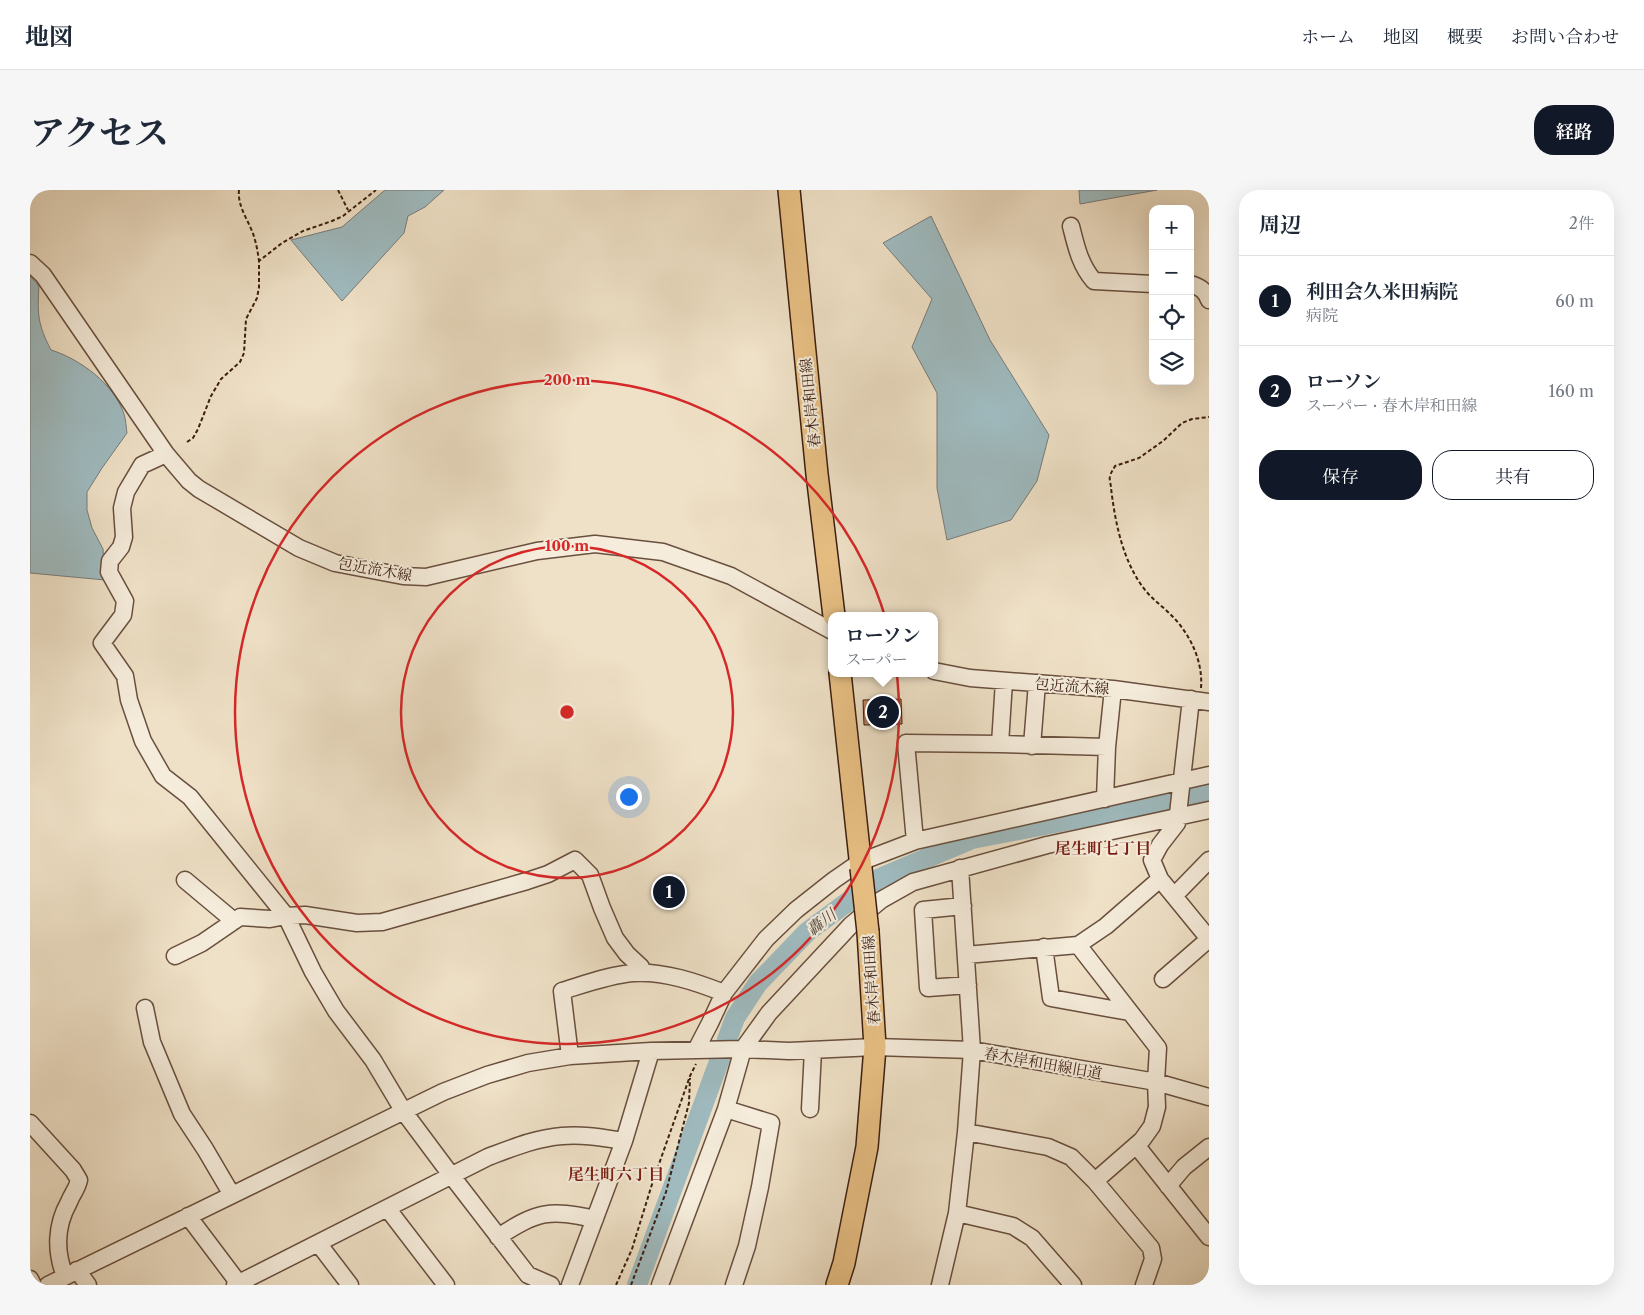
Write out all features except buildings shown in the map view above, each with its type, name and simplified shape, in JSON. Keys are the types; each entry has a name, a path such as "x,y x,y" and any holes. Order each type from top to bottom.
{"main road":[{"name":"春木岸和田線","path":"789,190 817,474 834,612"},
{"name":"春木岸和田線","path":"837,1285 844,1263 867,1146 875,1047 868,932 840,677"}],"street":[{"path":"1071,226 1080,258 1094,281 1149,284"},
{"name":"包近流木線","path":"30,263 43,275 166,454 189,481 199,489 299,548 335,563 403,576 426,577 537,551 595,544 663,552 731,576 828,629"},
{"path":"1194,285 1207,294 1209,300"},
{"path":"166,454 142,465 126,492 122,508 124,537 121,547 110,561 109,572 124,601 122,615 102,643 125,676 129,700 143,741 163,776 190,797 286,916 313,972 336,1012 373,1060 404,1112 451,1175 528,1275 552,1285"},
{"name":"包近流木線","path":"938,672 970,678 1113,689 1200,701"},
{"path":"1000,744 1004,681"},
{"path":"1032,746 1037,683"},
{"path":"1105,798 1106,747 1113,689"},
{"path":"1163,979 1209,939 1160,879 1152,860 1160,845 1177,823 1182,780 1200,701"},
{"path":"915,841 906,743 1106,747"},
{"path":"705,1050 710,1024 724,993 766,939 796,910 834,880 860,865 915,841 1209,775"},
{"path":"660,1285 726,1109 740,1049 774,1007 851,924 881,900 913,882 1047,845 1178,816 1207,813"},
{"path":"175,956 202,943 240,917 270,919 286,916 305,916 357,923 382,922 527,881 548,874 575,860 590,875 615,938 640,967 642,973"},
{"path":"1174,896 1209,860"},
{"path":"940,1285 957,1213 966,1132 972,1050 960,868"},
{"path":"966,956 1078,945 1106,926 1160,879"},
{"path":"185,880 199,901 234,921"},
{"path":"963,906 923,910 928,988 968,985"},
{"path":"1078,945 1158,1048 1157,1107 1152,1126 1136,1145 1095,1181"},
{"path":"1044,947 1051,998 1130,1012"},
{"path":"570,1056 562,990 632,974 652,973 700,983 724,993"},
{"path":"145,1008 152,1042 182,1114 206,1148 232,1195"},
{"name":"春木岸和田線旧道","path":"48,1285 71,1272 443,1092 487,1075 528,1063 570,1056 651,1051 740,1049 789,1051 875,1047 972,1050 1156,1082 1209,1097"},
{"path":"810,1109 813,1050"},
{"path":"570,1285 624,1141 651,1051"},
{"path":"726,1109 771,1123 747,1246 734,1285"},
{"path":"30,1123 73,1170 79,1180 78,1187 61,1219 58,1236 60,1261 88,1285"},
{"path":"966,1132 1048,1147 1071,1157 1095,1181 1151,1248 1154,1259 1144,1285"},
{"path":"188,1216 238,1284 451,1175 488,1157 528,1142 563,1136 597,1137 624,1141"},
{"path":"1136,1145 1209,1237"},
{"path":"1168,1186 1184,1168 1209,1147"},
{"path":"387,1208 446,1285"},
{"path":"498,1237 521,1222 541,1214 567,1213 595,1219"},
{"path":"957,1213 1013,1226 1032,1238 1074,1285"},
{"path":"318,1242 350,1285"},
{"path":"30,1280 34,1285"}],"path":[{"path":"187,442 198,430 211,396 221,380 240,362 244,354 246,319 259,287 259,261 255,240 241,207 238,196 239,190"},
{"path":"338,190 349,211"},
{"path":"259,261 282,243 304,231 332,221 349,211 376,190"},
{"path":"1200,701 1202,674 1198,657 1188,637 1175,619 1153,598 1135,575 1127,557 1117,524 1110,478 1115,466 1139,458 1163,441 1182,423 1192,418 1209,417"},
{"path":"616,1285 632,1249 645,1204 690,1076 705,1050"},
{"path":"631,1285 666,1192 689,1103 690,1076"}],"water":[{"path":"385,190 444,190 425,207 408,216 404,233 342,301 291,240 342,227"},
{"path":"1079,190 1157,190 1080,204"},
{"path":"931,216 990,340 1049,435 1037,481 1011,520 947,540 937,488 937,393 912,347 932,299 883,243"},
{"path":"30,276 39,286 39,319 51,350 84,366 95,374 112,393 125,416 127,433 87,492 87,510 92,528 103,549 105,580 30,573"}],"waterway":[{"name":"轟川","path":"637,1285 735,1018 758,983 807,932 880,878 972,839 1209,793"}],"place":[{"name":"ローソン","path":"883,712"},
{"name":"利田会久米田病院","path":"669,892"}],"district":[{"name":"尾生町七丁目","path":"1103,848"},
{"name":"尾生町六丁目","path":"616,1174"}]}
